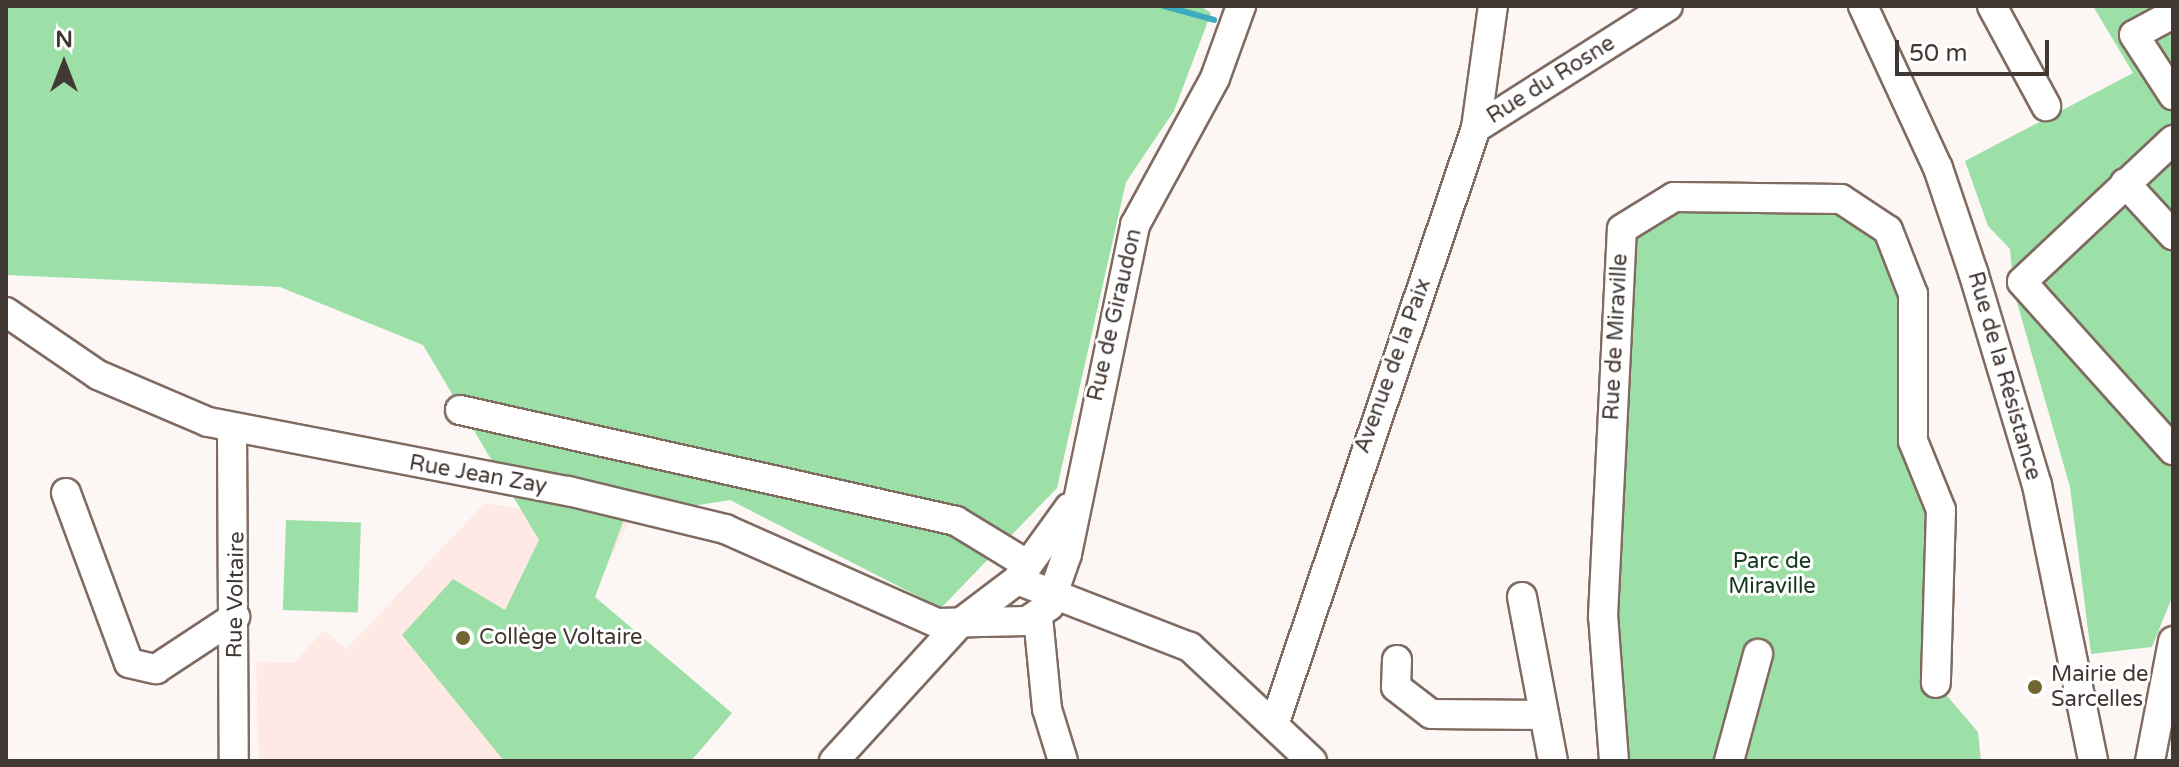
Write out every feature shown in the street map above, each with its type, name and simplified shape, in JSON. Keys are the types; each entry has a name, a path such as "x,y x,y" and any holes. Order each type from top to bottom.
{"street":[{"name":"Rue de Giraudon","path":"1055,594 1072,503 1135,225 1215,78 1241,6"},
{"name":"Avenue de la Paix","path":"1275,722 1313,591 1476,128 1493,6"},
{"name":"Rue du Rosne","path":"1476,128 1668,6"},
{"name":"Rue de la Résistance","path":"1863,6 1938,168 1973,272 2037,485 2093,761"},
{"path":"1992,6 2046,106"},
{"path":"2173,14 2134,35 2173,95"},
{"path":"2173,140 2022,282 2173,450"},
{"path":"2125,183 2173,235"},
{"name":"Rue de Miraville","path":"1614,761 1603,616 1622,229 1674,197 1841,199 1888,230 1913,294 1913,441 1941,510 1936,683"},
{"name":"Rue Jean Zay","path":"6,312 98,375 232,429 568,491 725,529 937,623 959,624"},
{"path":"460,410 956,521 1055,594 1190,647 1275,722 1312,761"},
{"name":"Rue Voltaire","path":"232,429 234,761"},
{"path":"66,493 129,663 156,669 235,617"},
{"name":"Rue de Giraudon","path":"1014,615 1022,572 1072,503"},
{"path":"834,761 959,624 1014,615 1055,594"},
{"path":"1522,597 1553,761"},
{"path":"1014,615 1048,660 1047,709 1063,761"},
{"path":"2150,761 2173,641"},
{"path":"1729,761 1758,654"},
{"path":"1397,660 1396,687 1431,714 1544,715"}],"shaded area":[{"name":"Collège Voltaire","path":"485,503 591,521 632,517 526,719 570,761 259,761 256,662 294,663 324,630 346,649"}],"green space":[{"path":"6,6 1200,6 1211,13 1174,111 1126,182 1057,488 941,608 730,500 625,517 595,597 732,713 691,761 504,761 402,635 453,579 505,610 539,540 423,345 280,287 6,275"},
{"path":"2093,6 2173,6 2173,595 2152,647 2091,654 2070,487 2014,292 2010,249 1988,226 1965,161 2133,73"},
{"name":"Parc de Miraville","path":"1674,197 1841,199 1888,230 1913,294 1913,441 1941,510 1936,683 1978,732 1981,761 1614,761 1622,229"},
{"path":"286,520 361,523 358,613 283,610"}],"waterway":[{"path":"1164,6 1214,20"}],"place":[{"name":"Collège Voltaire","path":"463,638"},
{"name":"Mairie de Sarcelles","path":"2035,687"}]}
